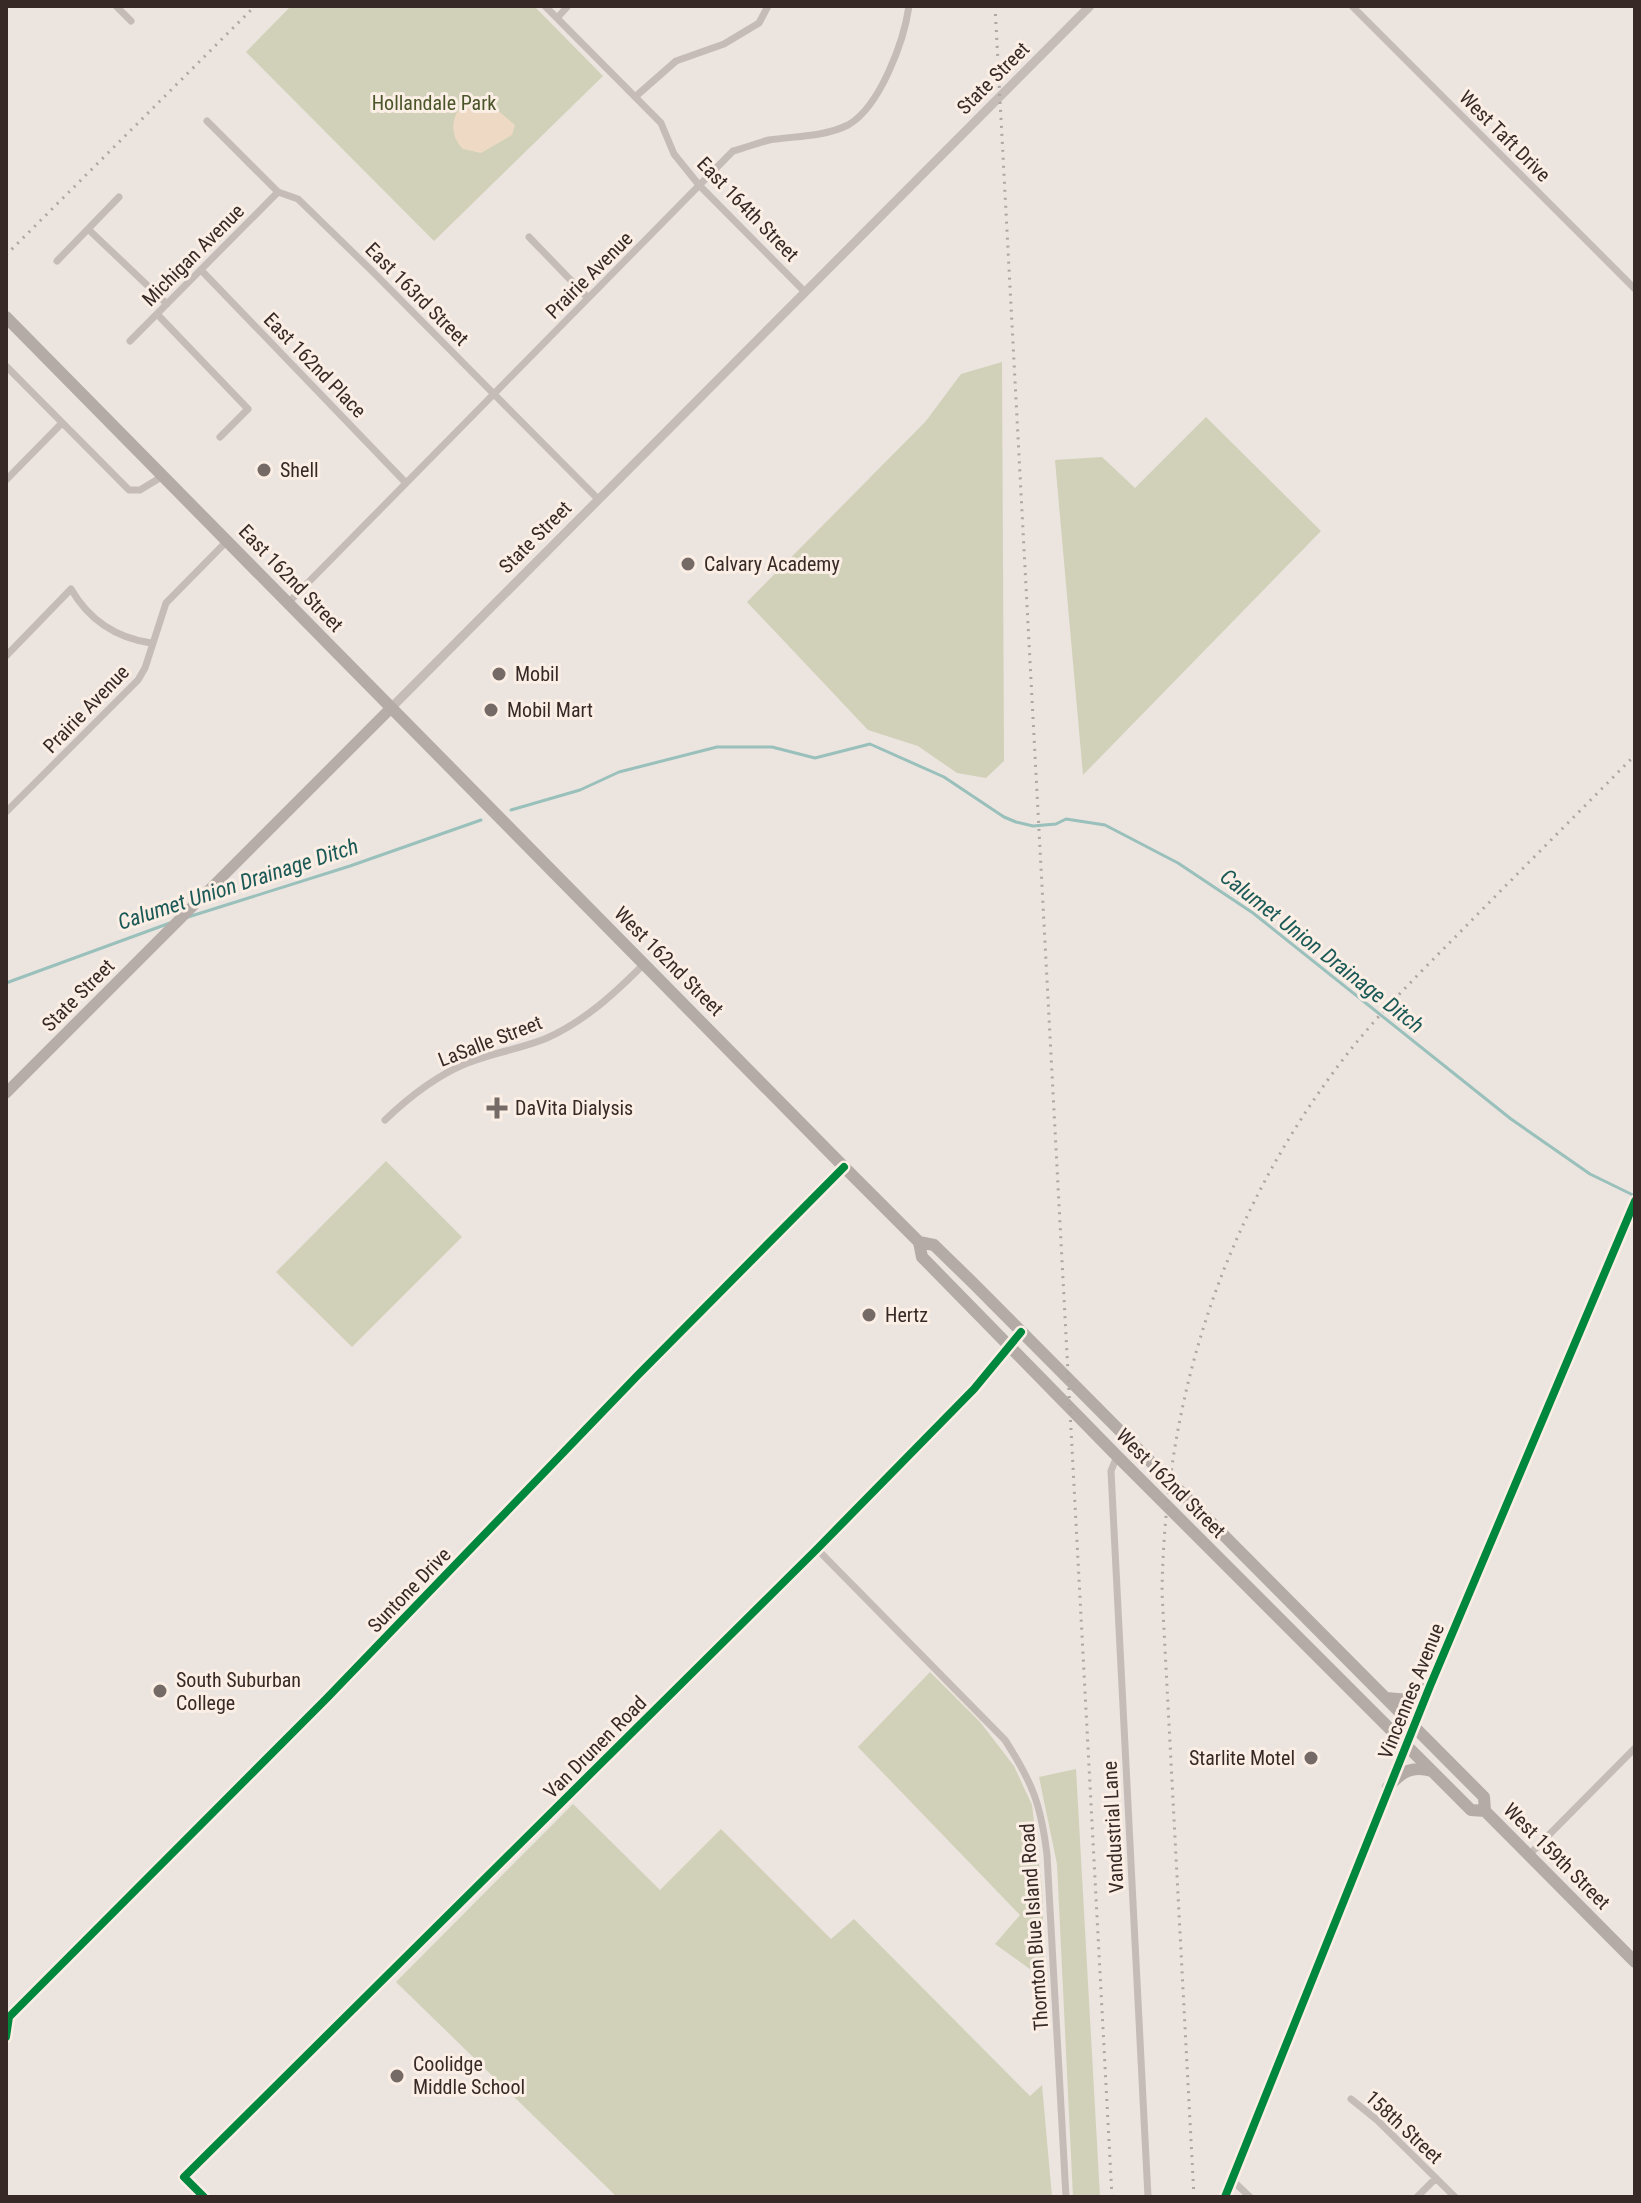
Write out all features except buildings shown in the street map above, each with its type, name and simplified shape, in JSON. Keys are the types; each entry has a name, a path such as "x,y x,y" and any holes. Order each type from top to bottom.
{"main road":[{"name":"East 162nd Street","path":"6,317 391,708"},
{"name":"State Street","path":"6,1093 391,708"},
{"name":"West 162nd Street","path":"391,708 919,1242 934,1245 1413,1726"},
{"name":"West 162nd Street","path":"919,1242 922,1257 1010,1348 1406,1744"},
{"path":"1117,1456 1130,1441"},
{"path":"1385,1698 1409,1700 1430,1686"},
{"name":"West 159th Street","path":"1413,1726 1484,1797 1485,1811 1635,1962"},
{"name":"West 159th Street","path":"1406,1744 1471,1810 1485,1811"},
{"path":"1388,1787 1406,1770 1421,1768 1432,1771"}],"street":[{"path":"116,6 131,21"},
{"name":"East 164th Street","path":"545,6 661,123 674,154 699,185 804,291"},
{"path":"557,18 568,6"},
{"path":"635,97 676,61 724,44 759,23 768,6"},
{"name":"Prairie Avenue","path":"288,603 733,151 766,141 822,133 850,124 873,99 895,61 909,6"},
{"name":"State Street","path":"391,708 1090,6"},
{"name":"West Taft Drive","path":"1352,6 1635,289"},
{"name":"East 163rd Street","path":"207,121 278,192 298,199 598,499"},
{"name":"Michigan Avenue","path":"130,341 278,192"},
{"path":"57,261 119,197"},
{"path":"88,229 167,304"},
{"path":"529,237 588,298"},
{"name":"East 162nd Place","path":"201,270 406,483"},
{"path":"157,314 248,409 220,437"},
{"path":"6,366 129,490 140,490 163,476"},
{"path":"6,480 62,423"},
{"name":"Prairie Avenue","path":"6,812 133,686 145,668 166,603 227,541"},
{"path":"6,656 71,589 86,609 115,633 151,643"},
{"name":"LaSalle Street","path":"385,1120 436,1078 466,1064 546,1038 583,1017 612,995 644,964"},
{"name":"Suntone Drive","path":"6,2037 9,2017 327,1698 637,1376 844,1167"},
{"name":"Vincennes Avenue","path":"1225,2197 1413,1726 1634,1202"},
{"name":"Van Drunen Road","path":"204,2197 184,2177 817,1549 974,1389 1021,1332"},
{"name":"Vandustrial Lane","path":"1117,1456 1111,1471 1148,2197"},
{"name":"Thornton Blue Island Road","path":"817,1549 1005,1740 1036,1794 1043,1819 1047,1855 1066,2197"},
{"path":"1529,1855 1635,1748"},
{"name":"158th Street","path":"1351,2099 1377,2120 1455,2197"},
{"path":"1417,2197 1436,2178"},
{"path":"1232,2180 1250,2197"}],"green space":[{"name":"Hollandale Park","path":"291,6 534,6 603,76 434,241 246,52"},
{"path":"1002,362 1004,761 986,778 957,773 918,746 868,730 747,602 926,421 961,374"},
{"path":"1206,417 1321,531 1083,775 1055,460 1102,457 1135,488"},
{"path":"386,1161 462,1237 352,1347 276,1272"},
{"path":"930,1672 980,1722 1014,1766 1032,1805 1042,1889 1045,1980 995,1944 1020,1915 858,1747"},
{"path":"1076,1769 1100,2197 1073,2197 1057,1864 1039,1777"},
{"path":"573,1804 660,1890 721,1829 831,1939 854,1919 1030,2096 1042,2085 1052,2197 617,2197 396,1982"}],"sand":[{"path":"473,100 491,105 515,125 512,135 481,153 463,149 453,129 460,108"}],"waterway":[{"name":"Calumet Union Drainage Ditch","path":"511,810 580,790 619,772 717,747 772,747 815,758 870,744 944,777 1016,822 1033,826 1056,824 1066,819 1105,825 1178,863 1253,913 1511,1119 1590,1174 1635,1196"},
{"name":"Calumet Union Drainage Ditch","path":"188,917 350,866 481,820"},
{"name":"Calumet Union Drainage Ditch","path":"6,983 170,923"}],"railway":[{"path":"6,255 255,6"},
{"path":"995,6 1112,2197"},
{"path":"1194,2197 1162,1592 1166,1520 1175,1449 1189,1380 1208,1312 1233,1247 1264,1183 1341,1062 1403,991 1635,755"}],"cycle path":[{"path":"6,2037 9,2017 327,1698 637,1376 844,1167"},
{"path":"1225,2197 1430,1686 1635,1201"},
{"path":"204,2197 184,2177 817,1549 974,1389 1021,1332"}],"place":[{"name":"Shell","path":"264,470"},
{"name":"Calvary Academy","path":"688,564"},
{"name":"Mobil","path":"499,674"},
{"name":"Mobil Mart","path":"491,710"},
{"name":"DaVita Dialysis","path":"497,1108"},
{"name":"Hertz","path":"869,1315"},
{"name":"South Suburban College","path":"160,1691"},
{"name":"Starlite Motel","path":"1311,1758"},
{"name":"Coolidge Middle School","path":"397,2076"}]}
